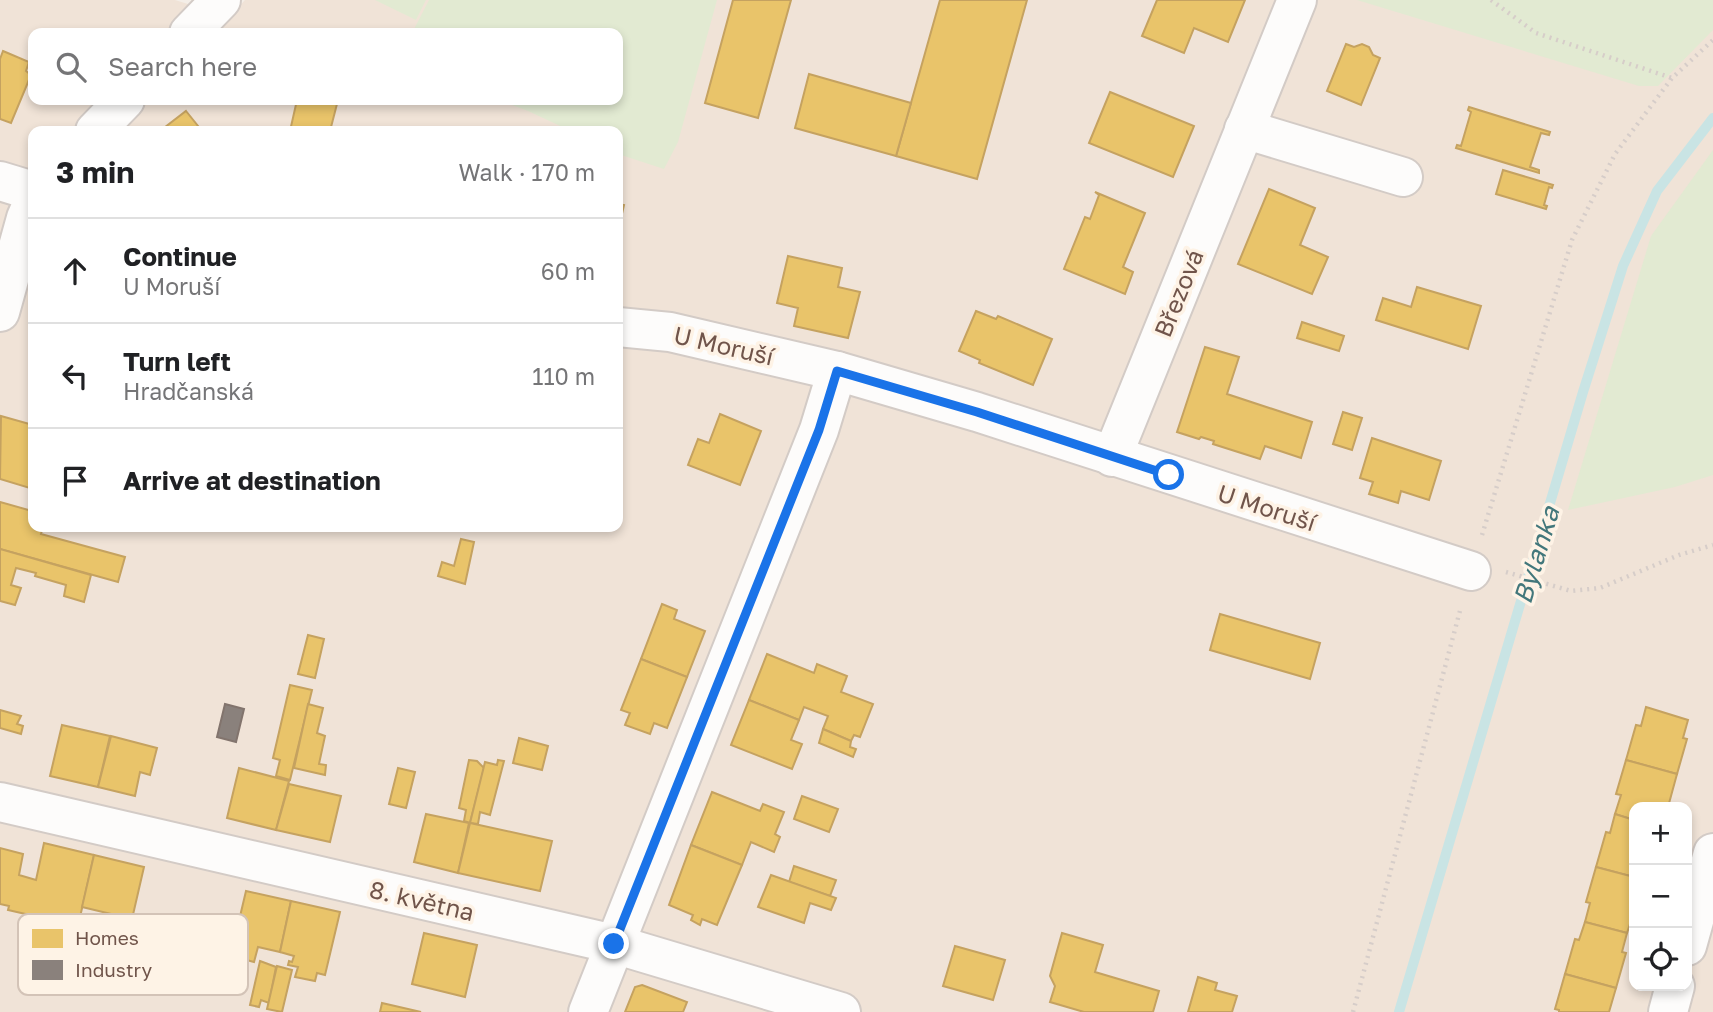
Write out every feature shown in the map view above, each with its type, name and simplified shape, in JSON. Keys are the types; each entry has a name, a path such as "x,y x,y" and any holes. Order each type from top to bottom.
{"street":[{"path":"194,28 221,0"},
{"name":"Březová","path":"1112,457 1297,0"},
{"path":"99,126 120,105"},
{"path":"1244,129 1404,177"},
{"path":"0,181 28,189"},
{"path":"0,312 28,213"},
{"name":"U Moruší","path":"623,327 670,332 837,371 1483,570"},
{"path":"588,1012 819,430 837,371"},
{"name":"8. května","path":"0,802 614,944 841,1012"},
{"path":"1692,928 1713,853"},
{"path":"1668,1012 1674,991"}],"path":[{"path":"1491,0 1536,33 1672,79"},
{"path":"1353,1012 1483,570 1572,240 1615,154 1672,79 1713,40"},
{"path":"1483,570 1571,592 1600,588 1679,555 1713,545"}],"shaded area":[{"path":"0,0 175,0 230,17 245,0 1383,0 1713,14 1713,1012 0,1012"}],"green space":[{"path":"375,0 426,0 416,20"},
{"path":"429,0 717,0 678,142 664,169 623,156 623,126 560,126 512,105 623,105 623,28 415,28"},
{"path":"1357,0 1713,0 1713,30 1658,86 1639,86"},
{"path":"1713,150 1713,475 1675,487 1568,510 1651,236"}],"building: Homes":[{"path":"733,0 791,0 758,118 705,103"},
{"path":"940,0 1027,0 977,179 896,156"},
{"path":"1157,0 1245,0 1228,42 1194,28 1184,53 1142,36"},
{"path":"1346,44 1354,47 1362,44 1380,58 1361,105 1327,91"},
{"path":"3,51 28,62 28,82 11,123 0,119 0,59"},
{"path":"809,74 911,103 896,156 795,128"},
{"path":"1110,92 1194,126 1173,177 1089,143"},
{"path":"296,105 337,105 331,126 291,126"},
{"path":"1469,107 1550,132 1549,135 1541,133 1530,167 1539,170 1539,173 1456,148 1457,145 1461,146 1471,112"},
{"path":"186,111 198,126 166,126"},
{"path":"1503,170 1553,185 1552,188 1549,187 1544,205 1547,206 1546,209 1496,194"},
{"path":"1269,189 1315,208 1300,245 1328,257 1312,294 1238,264"},
{"path":"1095,192 1145,213 1123,267 1133,272 1125,294 1064,269 1085,217 1090,219 1099,195"},
{"path":"788,256 842,268 838,287 860,292 848,338 794,326 798,308 777,303"},
{"path":"1417,287 1481,306 1468,349 1376,320 1383,298 1411,307"},
{"path":"976,311 996,319 998,316 1052,339 1033,385 979,363 980,360 959,351"},
{"path":"1302,322 1344,336 1339,351 1297,338"},
{"path":"1205,347 1239,357 1227,394 1312,422 1301,458 1265,446 1260,459 1213,444 1214,441 1177,432"},
{"path":"1343,412 1362,418 1352,450 1333,444"},
{"path":"720,414 761,431 740,485 688,465 698,439 709,443"},
{"path":"1,416 28,424 28,487 0,479"},
{"path":"1372,438 1441,461 1429,500 1401,491 1398,503 1369,494 1373,482 1360,478"},
{"path":"0,502 28,510 28,532 42,532 125,557 118,582 0,549"},
{"path":"461,539 474,542 465,584 438,576 442,562 454,566"},
{"path":"0,549 91,575 84,602 64,596 66,585 16,568 11,585 21,588 15,605 0,601"},
{"path":"662,604 677,610 674,619 705,631 687,677 641,659"},
{"path":"1220,614 1320,643 1310,679 1210,650"},
{"path":"308,635 324,639 315,678 298,674"},
{"path":"767,654 814,673 817,664 847,676 841,692 873,704 860,737 854,735 851,741 823,729 828,716 804,707 799,720 749,700"},
{"path":"641,659 687,677 667,728 654,723 650,734 625,725 630,713 621,710"},
{"path":"290,685 312,690 290,780 276,776 280,760 273,758"},
{"path":"749,700 799,720 791,740 802,744 792,769 731,745"},
{"path":"308,704 323,708 317,733 325,736 319,764 326,765 325,775 294,768"},
{"path":"1646,707 1688,720 1683,738 1687,739 1677,774 1626,760 1636,725 1641,726"},
{"path":"0,710 21,716 17,724 23,726 21,734 0,728"},
{"path":"62,725 110,736 98,787 50,776"},
{"path":"823,729 851,741 850,747 856,749 853,757 819,743"},
{"path":"111,736 157,748 150,775 140,772 135,796 98,787"},
{"path":"519,738 548,746 542,770 513,763"},
{"path":"469,760 477,761 484,768 470,823 464,821 466,810 459,808"},
{"path":"498,760 504,761 490,815 480,812 478,824 470,823 485,762 497,765"},
{"path":"1626,760 1677,774 1669,802 1629,802 1629,818 1615,814 1621,795 1616,794"},
{"path":"239,768 289,781 276,830 227,818"},
{"path":"398,768 415,772 406,808 389,804"},
{"path":"289,784 341,796 330,842 276,830"},
{"path":"712,792 760,811 763,804 784,812 775,834 780,837 774,852 751,842 742,865 691,845"},
{"path":"802,796 838,809 829,832 794,819"},
{"path":"426,814 469,823 458,873 414,862"},
{"path":"1615,814 1629,818 1629,876 1596,867 1606,832 1610,833"},
{"path":"470,823 552,841 540,891 458,873"},
{"path":"44,843 94,855 81,914 26,914 8,910 9,906 0,904 0,848 23,854 19,875 36,880"},
{"path":"691,845 742,865 717,925 702,919 700,925 691,920 693,915 669,905"},
{"path":"94,855 144,867 133,914 111,914 82,907"},
{"path":"794,866 836,880 830,896 789,882"},
{"path":"1596,867 1629,876 1627,933 1585,922 1590,903 1586,902"},
{"path":"771,875 836,898 831,910 810,903 804,923 758,907"},
{"path":"246,891 291,901 280,952 258,947 254,962 248,960 248,914 241,914"},
{"path":"291,901 340,912 325,975 317,973 315,981 295,977 298,967 288,965 294,956 280,952"},
{"path":"1585,922 1627,933 1622,952 1626,953 1616,988 1565,974 1575,939 1579,940"},
{"path":"424,933 477,945 465,997 412,984"},
{"path":"1062,933 1103,945 1095,972 1159,991 1153,1012 1084,1012 1050,1002 1055,986 1050,976"},
{"path":"955,946 1005,960 993,1000 943,986"},
{"path":"260,961 276,967 269,1003 261,1000 259,1007 250,1005"},
{"path":"277,966 292,970 282,1012 267,1009"},
{"path":"1565,974 1616,988 1609,1012 1559,1012 1555,1009"},
{"path":"1198,977 1217,983 1215,990 1237,996 1232,1012 1188,1012"},
{"path":"642,985 687,1002 683,1012 625,1012 635,987"},
{"path":"382,1003 421,1012 380,1012"}],"building: Industry":[{"path":"225,704 244,709 236,742 217,737"}],"waterway":[{"name":"Bylanka","path":"1399,1012 1623,266 1657,191 1713,118"}],"route":[{"path":"614,944 819,430 837,371 977,412 1169,475"}]}
